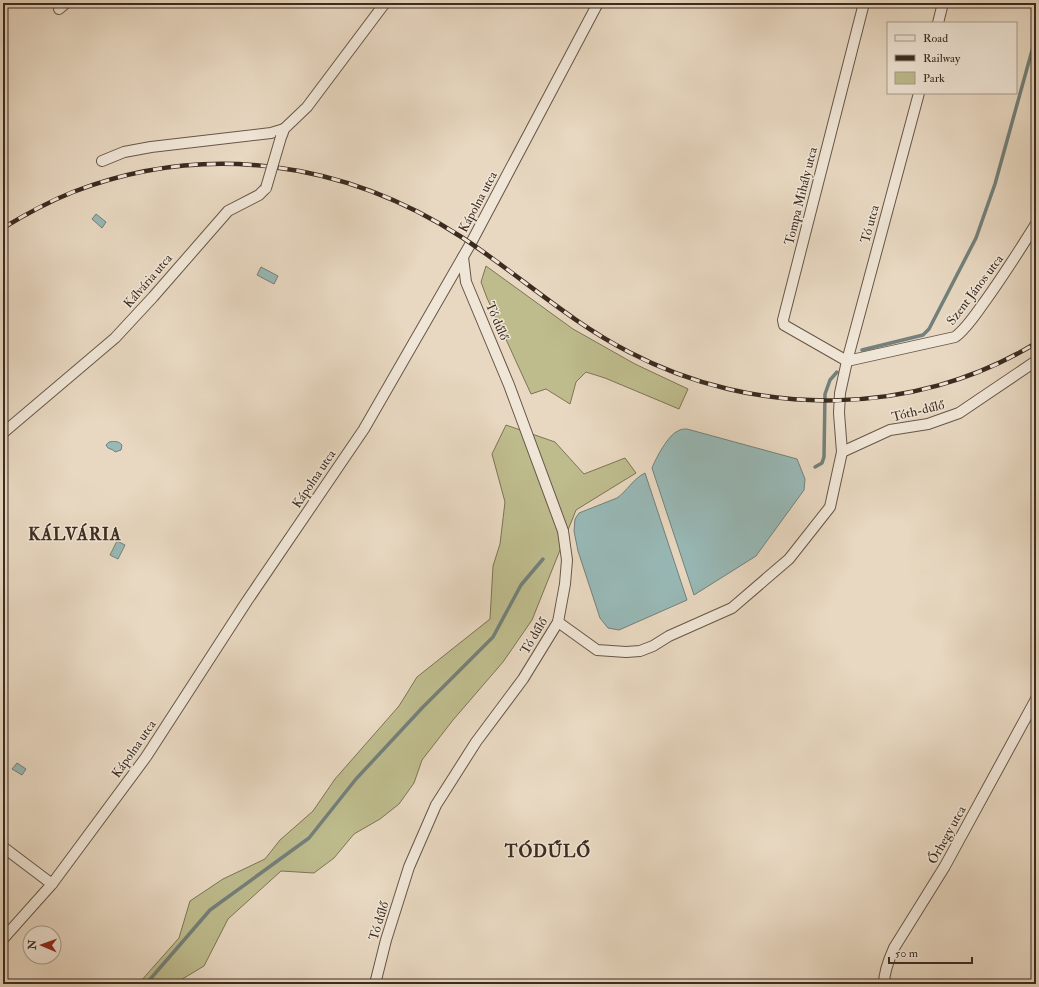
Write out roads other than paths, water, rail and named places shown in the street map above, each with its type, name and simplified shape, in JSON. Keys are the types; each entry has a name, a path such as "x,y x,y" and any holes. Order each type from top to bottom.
{"street":[{"name":"Kálvária utca","path":"3,433 115,338 228,211 259,195 266,188 282,133 307,107 385,3"},
{"name":"Kápolna utca","path":"3,940 52,884 146,757 247,601 364,429 463,257 598,3"},
{"name":"Tompa Mihály utca","path":"847,361 784,325 783,320 864,3"},
{"path":"938,22 943,3"},
{"name":"Tó utca","path":"558,622 597,650 626,652 640,651 653,646 670,636 732,608 789,558 830,507 842,452 839,413 840,393 847,361 919,94"},
{"name":"Kálvária utca","path":"102,161 124,152 151,147 282,133"},
{"name":"Szent János utca","path":"847,361 955,338 978,311 1036,224"},
{"name":"Tó dűlő","path":"375,984 386,940 409,867 436,805 476,742 523,679 558,622 565,584 567,560 563,531 509,385 466,282 463,257"},
{"name":"Tóth-dűlő","path":"842,452 890,430 928,424 959,413 1036,361"},
{"name":"Őrhegy utca","path":"884,984 888,961 894,948 943,868 1036,699"},
{"path":"3,847 52,884"}],"water":[{"path":"96,214 106,222 102,228 92,219"},
{"path":"261,267 278,276 274,284 257,275"},
{"path":"687,429 797,459 805,479 804,490 756,556 694,595 652,468 659,453 670,437 679,430"},
{"path":"115,441 122,445 121,450 115,452 108,448 106,445 109,442"},
{"path":"645,473 687,600 619,630 608,628 600,618 578,551 574,531 575,519 579,513 617,498 637,478"},
{"path":"117,541 125,545 118,559 110,555"},
{"path":"17,763 26,769 22,775 12,769"}],"waterway":[{"path":"862,350 923,335 929,329 976,238 995,184 1036,36"},
{"path":"815,467 822,463 824,457 825,394 830,380 837,372"},
{"path":"146,984 210,910 309,838 356,779 423,707 493,637 521,585 543,559"}],"railway":[{"path":"3,228 37,208 73,192 123,176 173,167 223,164 273,167 323,176 371,191 418,212 484,252 565,312 607,340 677,374 728,389 781,398 834,400 887,396 939,385 989,368 1036,343"}],"district":[{"name":"KÁLVÁRIA","path":"75,534"},
{"name":"TÓDŰLŐ","path":"548,851"}]}
